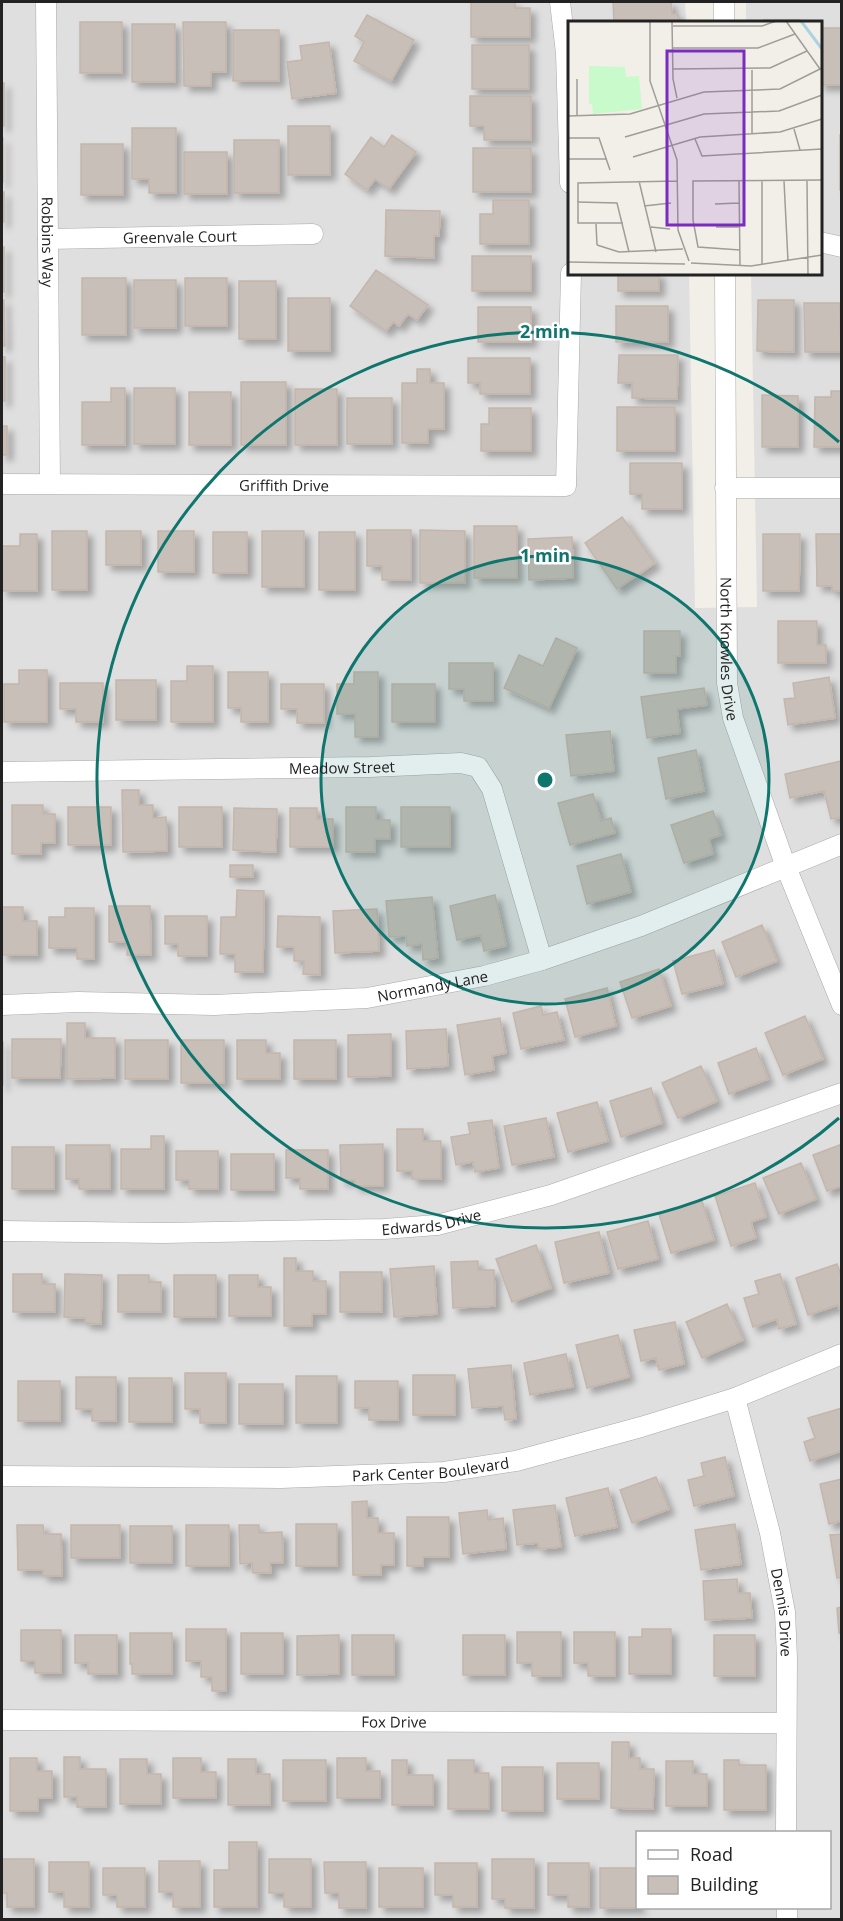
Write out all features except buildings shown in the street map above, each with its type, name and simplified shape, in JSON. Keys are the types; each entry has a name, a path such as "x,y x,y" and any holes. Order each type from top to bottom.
{"street":[{"name":"Robbins Way","path":"46,2 50,483"},
{"path":"560,2 566,52 568,118"},
{"path":"724,2 724,21"},
{"name":"Greenvale Court","path":"48,239 313,234"},
{"path":"822,242 842,247"},
{"name":"Griffith Drive","path":"2,484 566,486 571,274"},
{"name":"North Knowles Drive","path":"725,274 727,683 733,718 786,867 842,1005"},
{"path":"725,488 842,488"},
{"name":"Meadow Street","path":"2,772 461,763 478,766 492,789 542,960"},
{"name":"Normandy Lane","path":"2,1005 78,1002 214,1005 367,998 484,976 542,960 641,926 842,844"},
{"name":"Edwards Drive","path":"2,1231 176,1233 384,1229 437,1225 551,1195 842,1093"},
{"name":"Park Center Boulevard","path":"2,1476 281,1478 444,1472 516,1461 641,1427 735,1398 842,1354"},
{"name":"Dennis Drive","path":"735,1398 770,1533 785,1612 786,1831"},
{"name":"Fox Drive","path":"2,1720 786,1723"}],"shaded area":[{"path":"2,2 685,2 686,21 568,21 568,274 689,274 695,608 757,607 751,274 822,274 822,21 746,21 746,2 841,2 841,1919 2,1920"}]}
